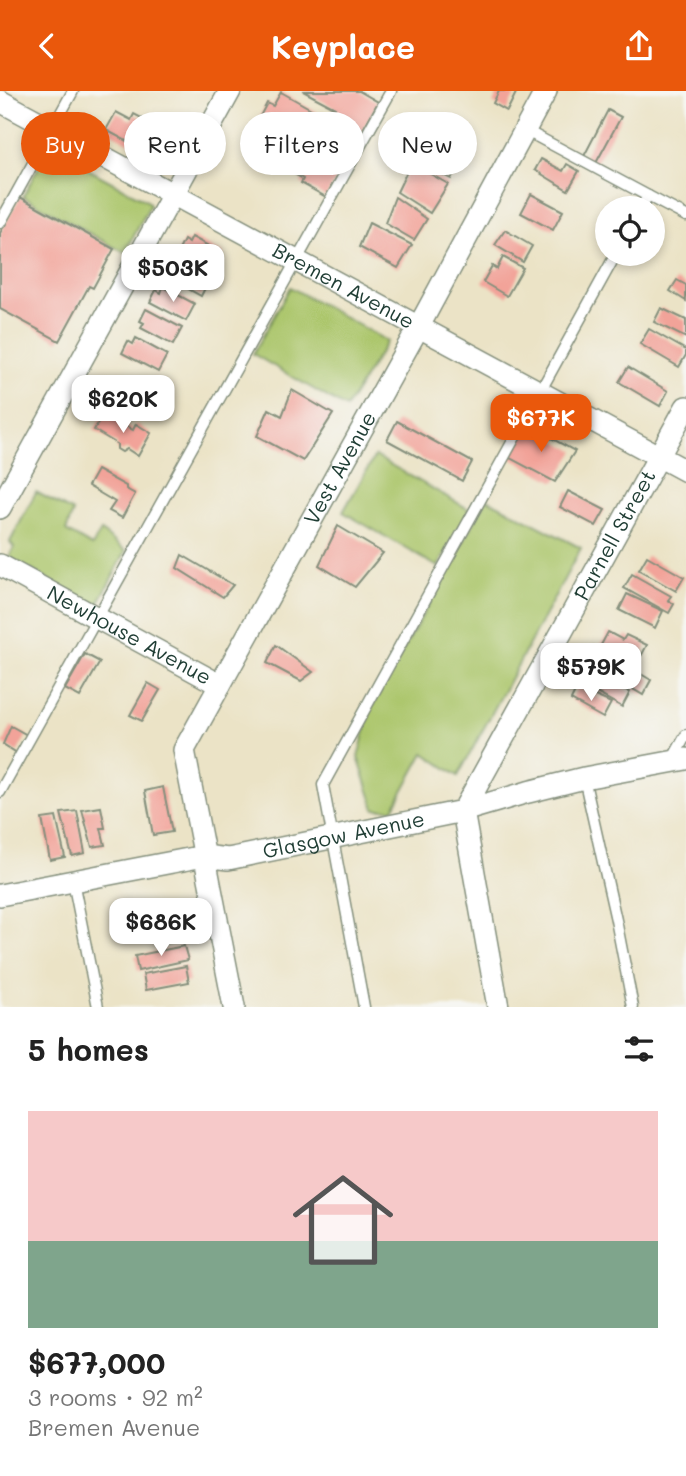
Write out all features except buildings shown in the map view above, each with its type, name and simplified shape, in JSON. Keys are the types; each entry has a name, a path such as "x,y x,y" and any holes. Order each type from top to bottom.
{"street":[{"path":"0,508 230,91"},
{"name":"Vest Avenue","path":"234,1007 184,750 546,91"},
{"name":"Bremen Avenue","path":"0,101 21,112"},
{"name":"Bremen Avenue","path":"110,160 686,471"},
{"name":"Parnell Street","path":"463,811 686,407"},
{"name":"Newhouse Avenue","path":"0,565 219,685"},
{"name":"Glasgow Avenue","path":"0,895 204,856 228,859 463,811 584,778 679,760"},
{"path":"463,811 498,1007"}],"lane":[{"path":"61,112 73,91"},
{"path":"0,792 391,91"},
{"path":"525,130 648,196"},
{"path":"0,223 27,175"},
{"path":"665,205 686,216"},
{"path":"363,1007 323,785 609,266"},
{"path":"679,760 686,735"},
{"path":"584,778 633,1007"},
{"path":"73,881 98,1007"}],"green space":[{"path":"34,175 99,175 150,205 125,253 23,196"},
{"path":"290,287 387,341 346,408 253,354"},
{"path":"375,456 470,510 438,567 343,512"},
{"path":"36,492 73,512 66,531 92,546 101,531 126,551 98,604 92,605 9,557 14,547 10,542"},
{"path":"487,499 581,548 458,776 424,753 393,809 375,809 358,757 371,708"}]}
